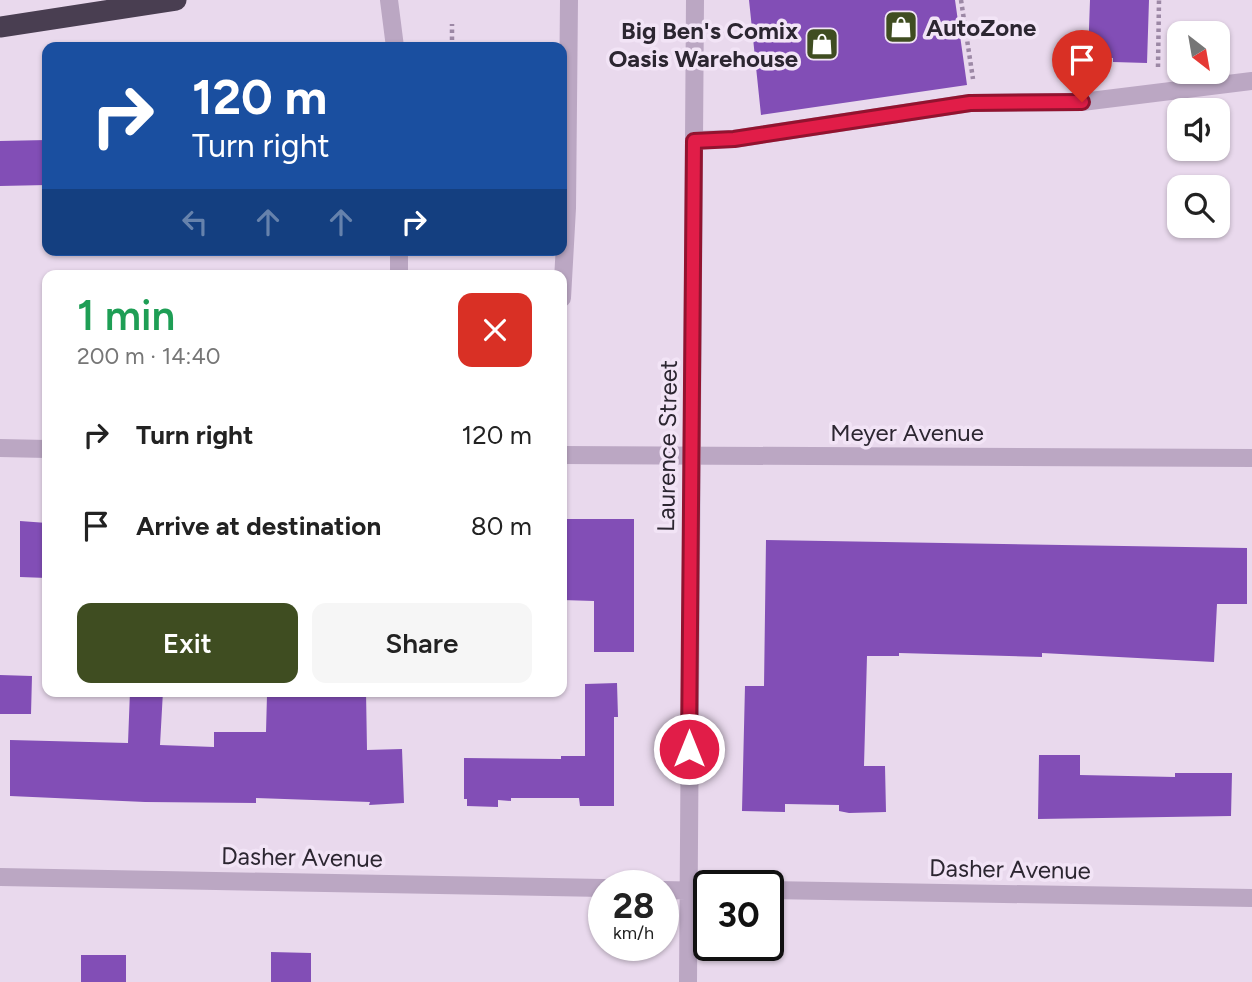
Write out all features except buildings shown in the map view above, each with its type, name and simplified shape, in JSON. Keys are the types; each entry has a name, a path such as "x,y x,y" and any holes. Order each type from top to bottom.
{"highway":[{"path":"0,27 176,0"}],"street":[{"path":"389,0 394,42"},
{"path":"567,208 569,0"},
{"name":"Laurence Street","path":"688,982 695,0"},
{"path":"694,141 734,139 970,103 1082,102 1252,81"},
{"path":"0,448 42,449"},
{"name":"Meyer Avenue","path":"567,455 1252,458"},
{"name":"Dasher Avenue","path":"0,877 588,888"},
{"name":"Dasher Avenue","path":"784,890 1252,898"},
{"path":"679,891 693,892"}],"path":[{"path":"961,0 973,80"},
{"path":"1158,68 1159,0"},
{"path":"452,24 452,42"}],"place":[{"name":"AutoZone","path":"901,27"},
{"name":"Big Ben's Comix Oasis Warehouse","path":"822,44"}],"route":[{"path":"689,749 694,141 734,139 970,103 1082,102"}]}
